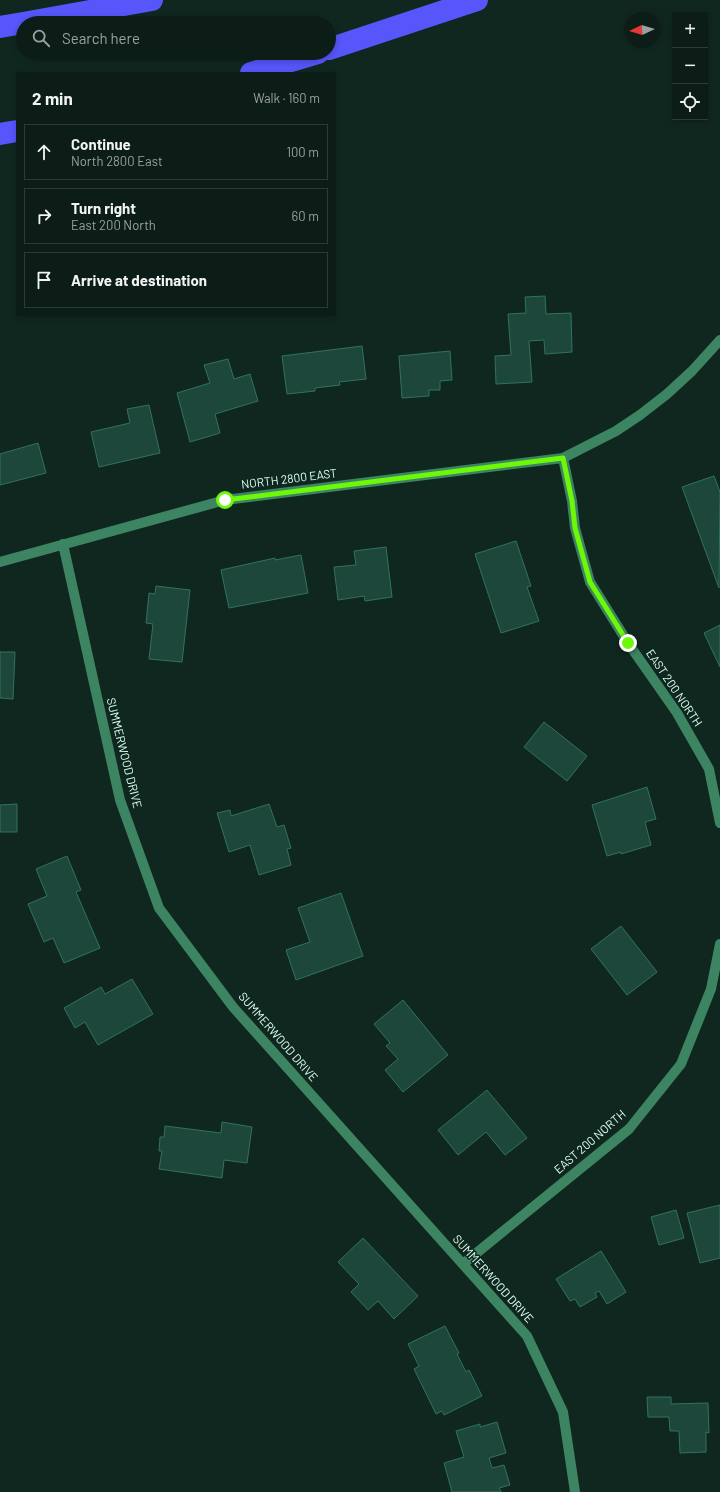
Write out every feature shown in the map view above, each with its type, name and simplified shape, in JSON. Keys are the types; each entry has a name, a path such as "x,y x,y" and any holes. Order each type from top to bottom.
{"highway":[{"path":"62,16 152,0"},
{"path":"336,47 477,0"},
{"path":"0,27 16,24"},
{"path":"254,72 295,60"},
{"path":"0,134 16,131"}],"street":[{"name":"NORTH 2800 EAST","path":"0,562 225,500 563,458 590,445 640,415 667,394 692,371 720,340"},
{"name":"EAST 200 NORTH","path":"563,458 572,501 575,528 590,582 628,643 677,713 709,769 720,823"},
{"name":"SUMMERWOOD DRIVE","path":"63,544 120,800 159,908 233,1007 527,1336 563,1412 575,1492"},
{"name":"EAST 200 NORTH","path":"463,1264 629,1129 681,1064 711,989 720,944"}],"building":[{"path":"545,296 546,314 571,313 572,352 545,354 544,340 529,341 532,382 496,384 495,356 511,355 508,314 526,313 525,297"},
{"path":"362,346 366,379 339,382 340,385 315,388 315,391 287,394 282,356"},
{"path":"450,351 452,380 440,381 440,390 429,390 429,396 402,398 399,356"},
{"path":"228,359 234,379 250,374 258,401 215,414 220,433 190,442 177,393 210,383 204,365"},
{"path":"149,405 160,453 99,467 91,432 130,423 127,409"},
{"path":"38,443 46,473 0,485 0,454"},
{"path":"714,476 720,492 719,588 682,487"},
{"path":"516,541 531,586 527,587 539,621 501,633 475,554"},
{"path":"386,547 392,597 365,601 364,596 338,600 334,567 356,565 354,551"},
{"path":"301,555 308,593 229,608 221,570 275,558 275,560"},
{"path":"156,586 190,590 182,662 149,659 153,624 146,623 149,593 155,594"},
{"path":"720,625 720,667 704,633"},
{"path":"0,652 15,652 13,699 0,698"},
{"path":"544,722 587,756 567,781 524,747"},
{"path":"647,787 656,819 645,822 651,845 621,854 621,852 607,856 592,805"},
{"path":"17,804 17,832 0,832 0,805"},
{"path":"269,804 277,827 284,825 291,848 287,849 291,865 259,875 250,845 229,852 217,813 230,810 231,816"},
{"path":"67,856 81,890 76,892 100,948 64,963 53,938 44,942 28,904 47,896 36,869"},
{"path":"341,893 363,956 296,980 286,950 310,942 298,908"},
{"path":"621,926 657,972 627,995 591,949"},
{"path":"132,979 153,1014 98,1045 85,1022 75,1028 64,1008 101,987 105,994"},
{"path":"403,1000 448,1055 403,1092 385,1070 398,1059 386,1046 390,1043 374,1024"},
{"path":"487,1090 527,1138 505,1155 486,1132 458,1155 438,1130"},
{"path":"222,1122 252,1127 247,1163 224,1160 222,1178 159,1169 162,1151 159,1151 160,1137 164,1137 165,1126 221,1133"},
{"path":"720,1205 720,1258 700,1263 687,1213"},
{"path":"676,1210 684,1238 659,1245 651,1217"},
{"path":"363,1238 418,1296 394,1319 378,1301 368,1310 351,1292 359,1284 338,1262"},
{"path":"601,1251 626,1292 607,1304 599,1291 595,1293 597,1297 580,1307 575,1299 570,1301 556,1279"},
{"path":"445,1326 459,1353 457,1354 466,1372 469,1370 482,1396 444,1415 442,1411 436,1414 414,1369 419,1366 408,1344"},
{"path":"647,1397 671,1397 671,1404 708,1403 709,1433 706,1432 706,1452 680,1453 679,1431 670,1431 669,1417 648,1417"},
{"path":"497,1422 506,1453 489,1458 492,1468 504,1465 510,1485 499,1488 501,1492 452,1492 444,1463 464,1457 456,1431 480,1424 480,1427"}],"route":[{"path":"225,500 563,458 572,501 575,528 590,582 628,643"}]}
